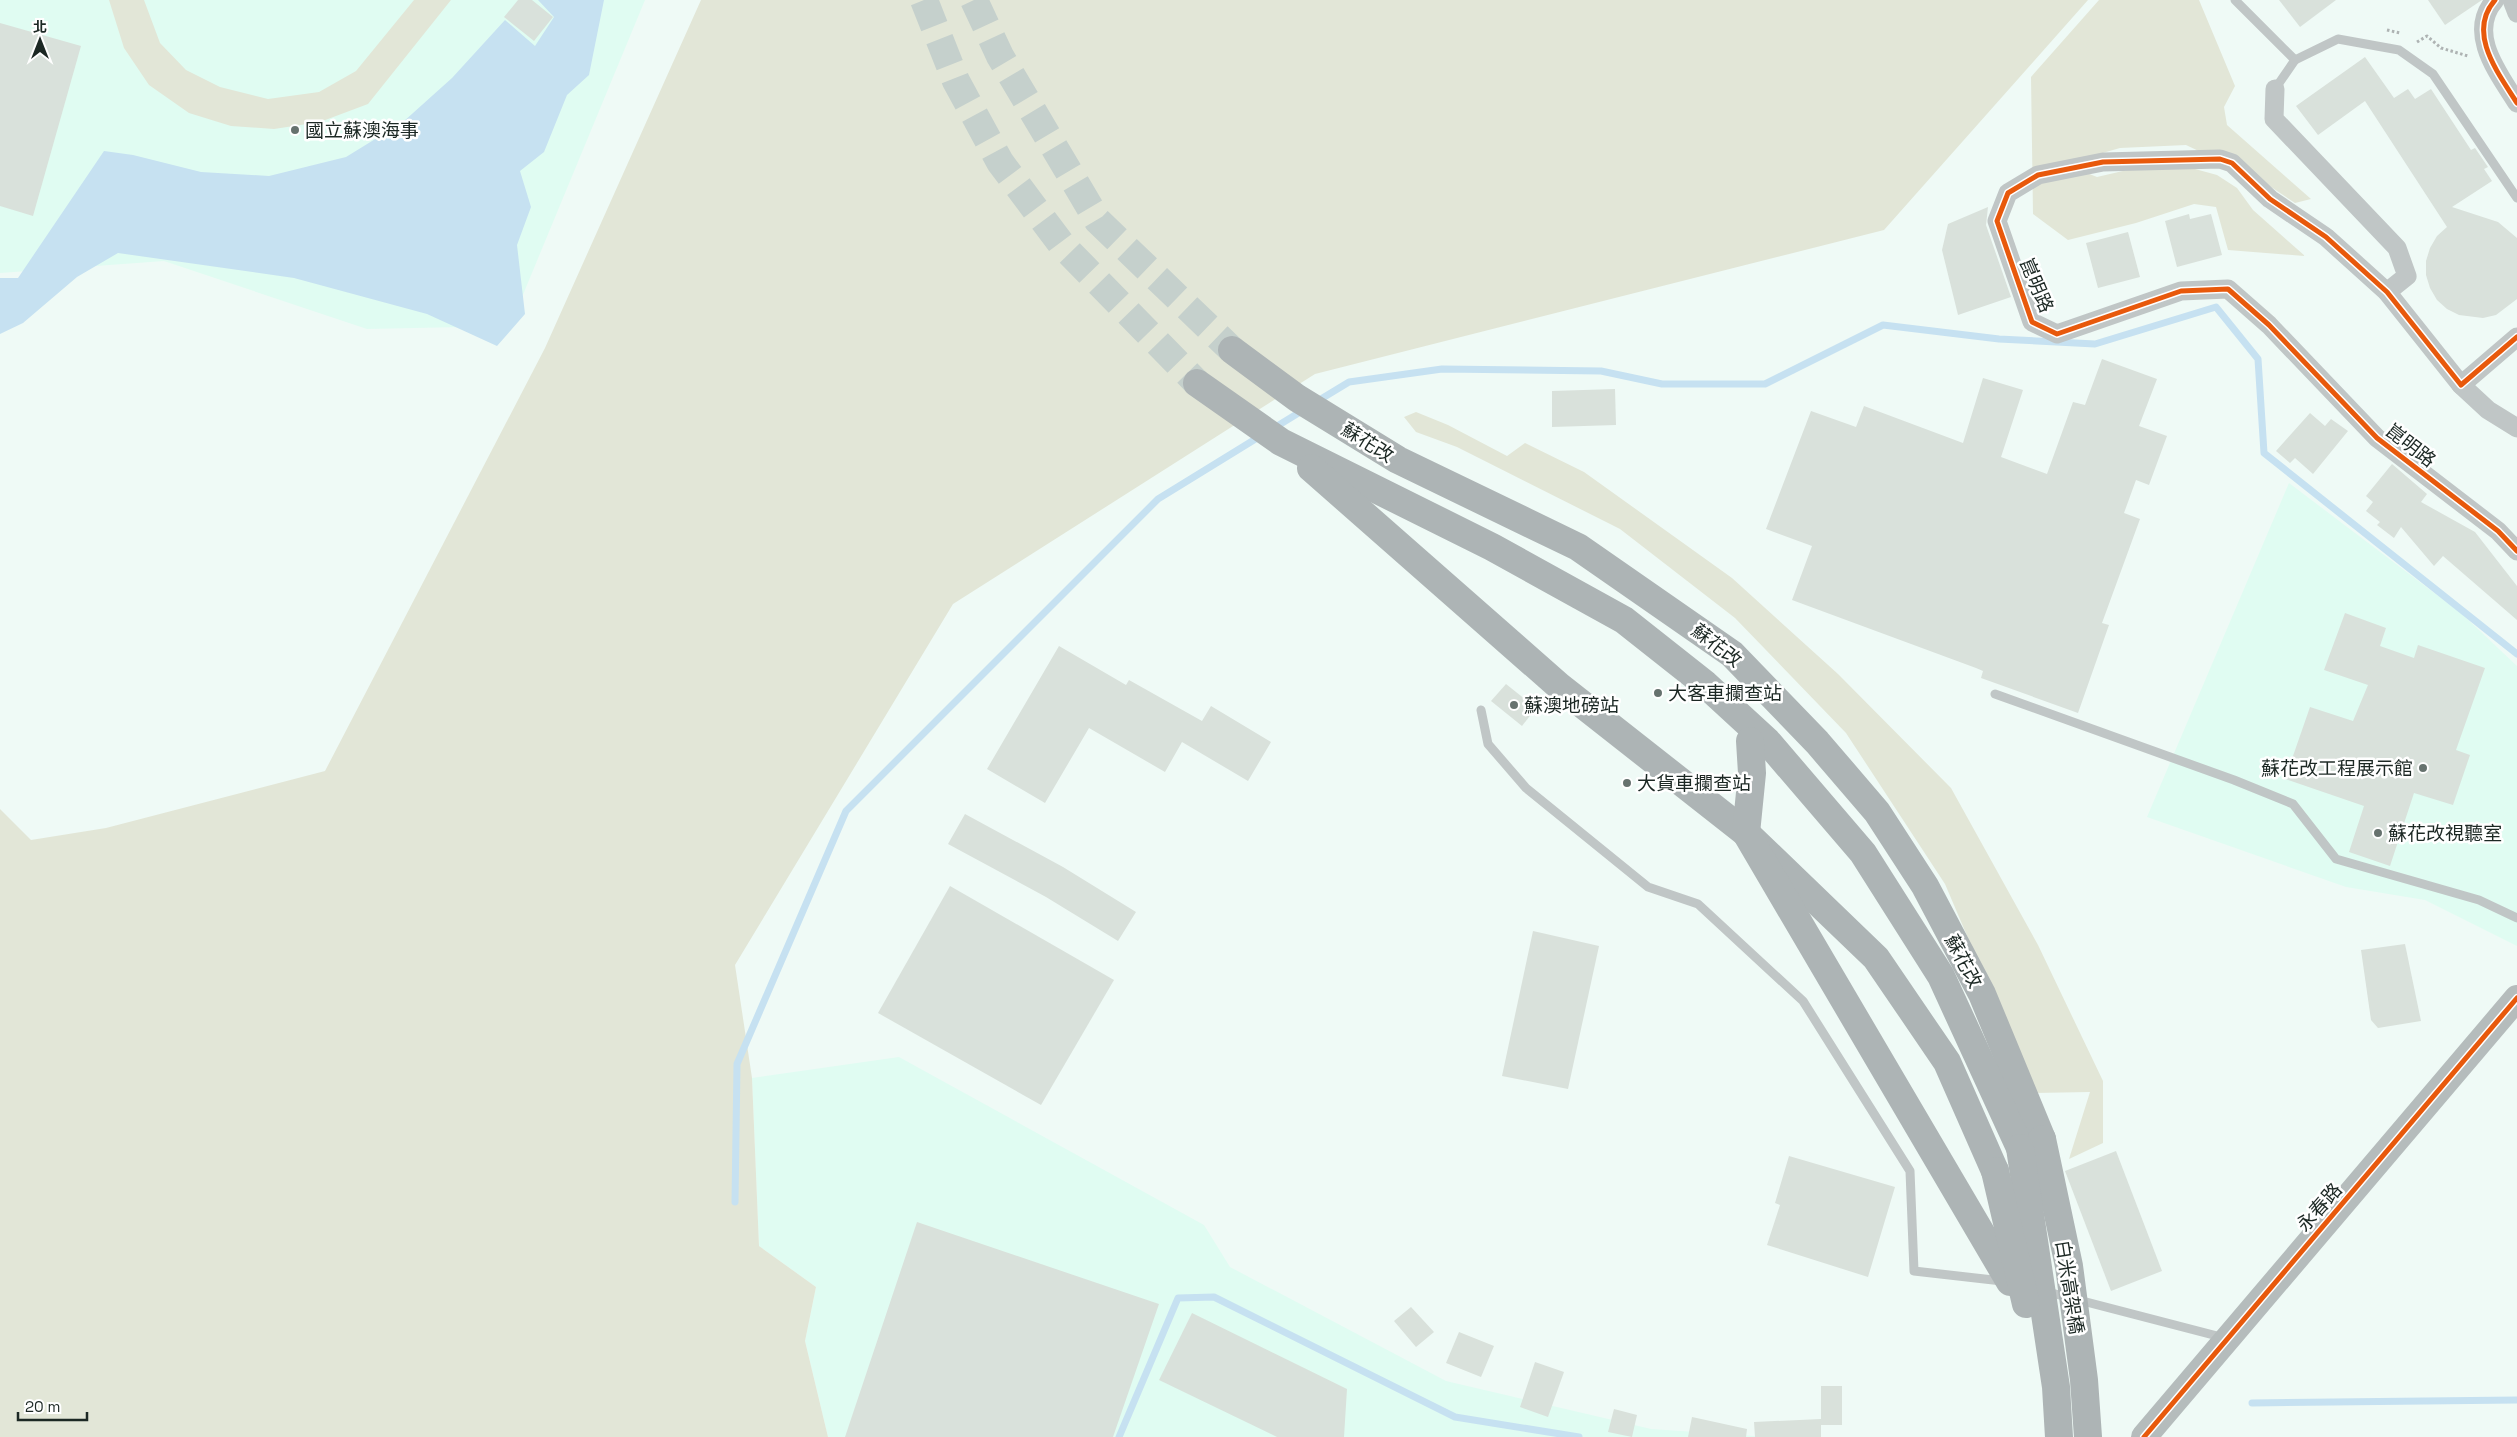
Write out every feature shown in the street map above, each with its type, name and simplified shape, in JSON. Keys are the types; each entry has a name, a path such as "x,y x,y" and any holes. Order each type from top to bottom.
{"main road":[{"name":"蘇花改","path":"1232,350 1297,398 1398,460 1578,547 1732,654 1817,742 1877,812 1914,869 1982,994 2031,1144"},
{"name":"蘇花改","path":"1197,383 1282,442 1492,547 1624,620 1705,684 1767,741 1863,853 1941,976 2031,1144"},
{"path":"1282,442 1350,486 1432,525 1557,592 1668,668 1720,712 1750,741 1790,781 1849,847 1941,976"},
{"path":"1282,442 1559,686 1746,833 1876,958 1947,1062 1995,1171 2034,1341 2041,1437"},
{"path":"1750,741 1752,773 1746,833 2010,1282"},
{"name":"白米高架橋","path":"2031,1144 2056,1387 2059,1437"},
{"name":"白米高架橋","path":"2031,1144 2069,1266 2084,1380 2088,1437"}],"street":[{"path":"2495,0 2491,4 2482,31 2491,60 2517,103"},
{"path":"2512,0 2517,13"},
{"path":"2275,89 2274,119 2397,248 2407,276 2387,292"},
{"name":"崑明路","path":"2517,428 2488,410 2461,385 2387,292 2326,237 2270,199 2232,163 2220,159 2103,162 2038,175 2008,192 1997,221 2032,322 2057,334 2181,291 2228,289 2269,325 2377,438 2498,532 2517,551"},
{"path":"2461,385 2517,337"},
{"name":"永春路","path":"2144,1437 2517,998"}],"lane":[{"path":"2235,0 2295,60"},
{"path":"2275,89 2295,60 2338,39 2399,50 2433,74 2517,198"},
{"path":"1995,694 2234,780 2292,804 2336,859 2479,900 2517,918"},
{"path":"1481,710 1488,744 1526,788 1648,887 1698,904 1803,1001 1910,1171 1914,1271 2010,1282 2226,1339"}],"shaded area":[{"name":"國立蘇澳海事","path":"0,0 645,0 510,326 367,329 164,261 0,273"},
{"path":"109,0 144,0 160,43 186,70 220,87 268,99 319,92 356,71 414,0 451,0 368,104 320,122 274,129 231,126 189,113 149,85 124,48"},
{"path":"701,0 2088,0 1884,230 1315,374 953,604 735,965 752,1078 759,1246 816,1287 805,1341 828,1437 0,1437 0,809 31,840 106,828 325,771 545,348"},
{"path":"2099,0 2199,0 2235,86 2224,107 2227,125 2311,199 2295,203 2262,181 2186,145 2120,148 2064,164 2097,177 2140,167 2195,169 2217,175 2237,188 2253,210 2305,256 2228,250 2216,207 2194,204 2136,223 2068,240 2033,214 2031,77"},
{"path":"1416,412 1448,425 1507,456 1525,443 1584,472 1732,578 1838,674 1951,788 2038,945 2103,1081 2103,1143 2069,1159 2090,1092 2034,1093 1945,884 1846,733 1735,618 1620,529 1457,447 1416,432 1404,417"},
{"path":"2289,483 2462,614 2517,666 2517,946 2425,900 2346,887 2147,817"},
{"path":"899,1057 1204,1225 1230,1267 1446,1381 1651,1429 1769,1437 828,1437 805,1341 816,1287 759,1246 752,1078"}],"water":[{"path":"538,0 604,0 589,75 567,95 544,152 520,171 531,207 517,245 525,314 497,346 427,314 294,278 118,253 77,277 23,323 0,334 0,278 18,278 104,151 133,155 201,172 269,176 346,157 403,122 452,78 505,20 535,46 554,17"}],"building":[{"path":"518,0 532,0 553,17 534,41 504,17"},
{"path":"2279,0 2336,0 2300,27"},
{"path":"2428,0 2482,0 2445,25"},
{"path":"0,23 81,46 33,216 0,206"},
{"path":"2365,57 2394,98 2408,89 2415,99 2431,89 2471,150 2475,148 2488,167 2484,169 2492,181 2452,207 2498,222 2517,238 2517,299 2496,315 2483,318 2459,315 2447,309 2437,300 2430,288 2426,275 2426,261 2430,248 2437,236 2447,227 2365,101 2318,135 2296,106"},
{"path":"1988,207 1986,225 2011,297 1958,315 1942,250 1948,224"},
{"path":"2189,214 2190,219 2211,214 2222,255 2177,267 2165,221"},
{"path":"2128,232 2140,277 2098,288 2086,243"},
{"path":"2102,359 2157,379 2139,426 2167,436 2149,485 2136,480 2124,513 2140,519 2102,623 2109,625 2078,713 1981,678 1983,671 1976,668 1792,600 1812,546 1766,529 1811,411 1856,427 1864,406 1963,443 1983,378 2023,390 2001,457 2047,474 2073,402 2085,405"},
{"path":"1615,389 1616,425 1552,427 1552,391"},
{"path":"2310,413 2325,426 2331,419 2348,431 2313,474 2295,458 2290,463 2276,451"},
{"path":"2392,464 2427,494 2421,502 2475,532 2517,586 2517,620 2443,556 2434,566 2401,527 2394,538 2377,525 2380,522 2366,511 2373,502 2366,496"},
{"path":"2345,613 2386,628 2380,646 2414,658 2418,645 2485,668 2456,750 2470,755 2453,805 2414,793 2390,866 2349,852 2364,806 2285,779 2310,707 2353,721 2368,685 2324,670"},
{"path":"1059,646 1126,685 1129,680 1202,721 1211,706 1271,742 1248,781 1182,742 1165,772 1089,728 1045,803 987,769"},
{"name":"蘇澳地磅站","path":"1506,684 1536,708 1522,726 1491,701"},
{"path":"965,814 1063,867 1136,912 1118,941 1046,897 948,844"},
{"path":"950,886 1114,980 1041,1105 878,1013"},
{"path":"1533,931 1599,946 1568,1089 1502,1076"},
{"path":"2405,944 2421,1021 2378,1028 2371,1020 2361,950"},
{"path":"2116,1151 2162,1271 2111,1291 2065,1171"},
{"path":"1789,1156 1895,1187 1868,1277 1767,1245 1780,1205 1775,1203"},
{"path":"917,1222 1159,1304 1113,1437 845,1437"},
{"path":"1411,1307 1434,1332 1416,1347 1394,1321"},
{"path":"1192,1313 1347,1389 1344,1437 1277,1437 1159,1380"},
{"path":"1459,1332 1494,1346 1481,1377 1446,1363"},
{"path":"1535,1362 1564,1372 1548,1417 1520,1407"},
{"path":"1821,1386 1842,1386 1842,1425 1821,1425 1821,1437 1755,1437 1754,1422 1821,1419"},
{"path":"1614,1409 1637,1415 1632,1437 1608,1432"},
{"path":"1692,1417 1747,1429 1746,1437 1688,1437"}],"waterway":[{"path":"1316,402 1349,382 1442,369 1601,371 1662,384 1765,384 1883,325 1999,339 2095,344 2216,307 2258,359 2264,453 2517,654"},
{"path":"1274,428 1305,409"},
{"path":"735,1202 737,1064 846,811 1158,499 1262,435"},
{"path":"1119,1437 1178,1298 1214,1297 1455,1417 1579,1437"},
{"path":"2252,1403 2517,1400"}],"tunnel":[{"path":"924,0 956,81 1000,162 1062,245 1197,383"},
{"path":"974,0 1000,56 1098,221 1232,350"}],"cycle path":[{"path":"2495,0 2487,13 2484,39 2494,66 2517,103"},
{"path":"2517,337 2461,385 2387,292 2326,237 2270,199 2232,163 2220,159 2103,162 2038,175 2008,193 1997,221 2032,322 2057,334 2181,291 2228,289 2269,325 2377,438 2498,531 2517,551"},
{"path":"2144,1437 2517,998"}],"place":[{"name":"國立蘇澳海事","path":"295,130"},
{"name":"大客車攔查站","path":"1658,693"},
{"name":"蘇澳地磅站","path":"1514,705"},
{"name":"蘇花改工程展示館","path":"2423,768"},
{"name":"大貨車攔查站","path":"1627,783"},
{"name":"蘇花改視聽室","path":"2378,833"}]}
